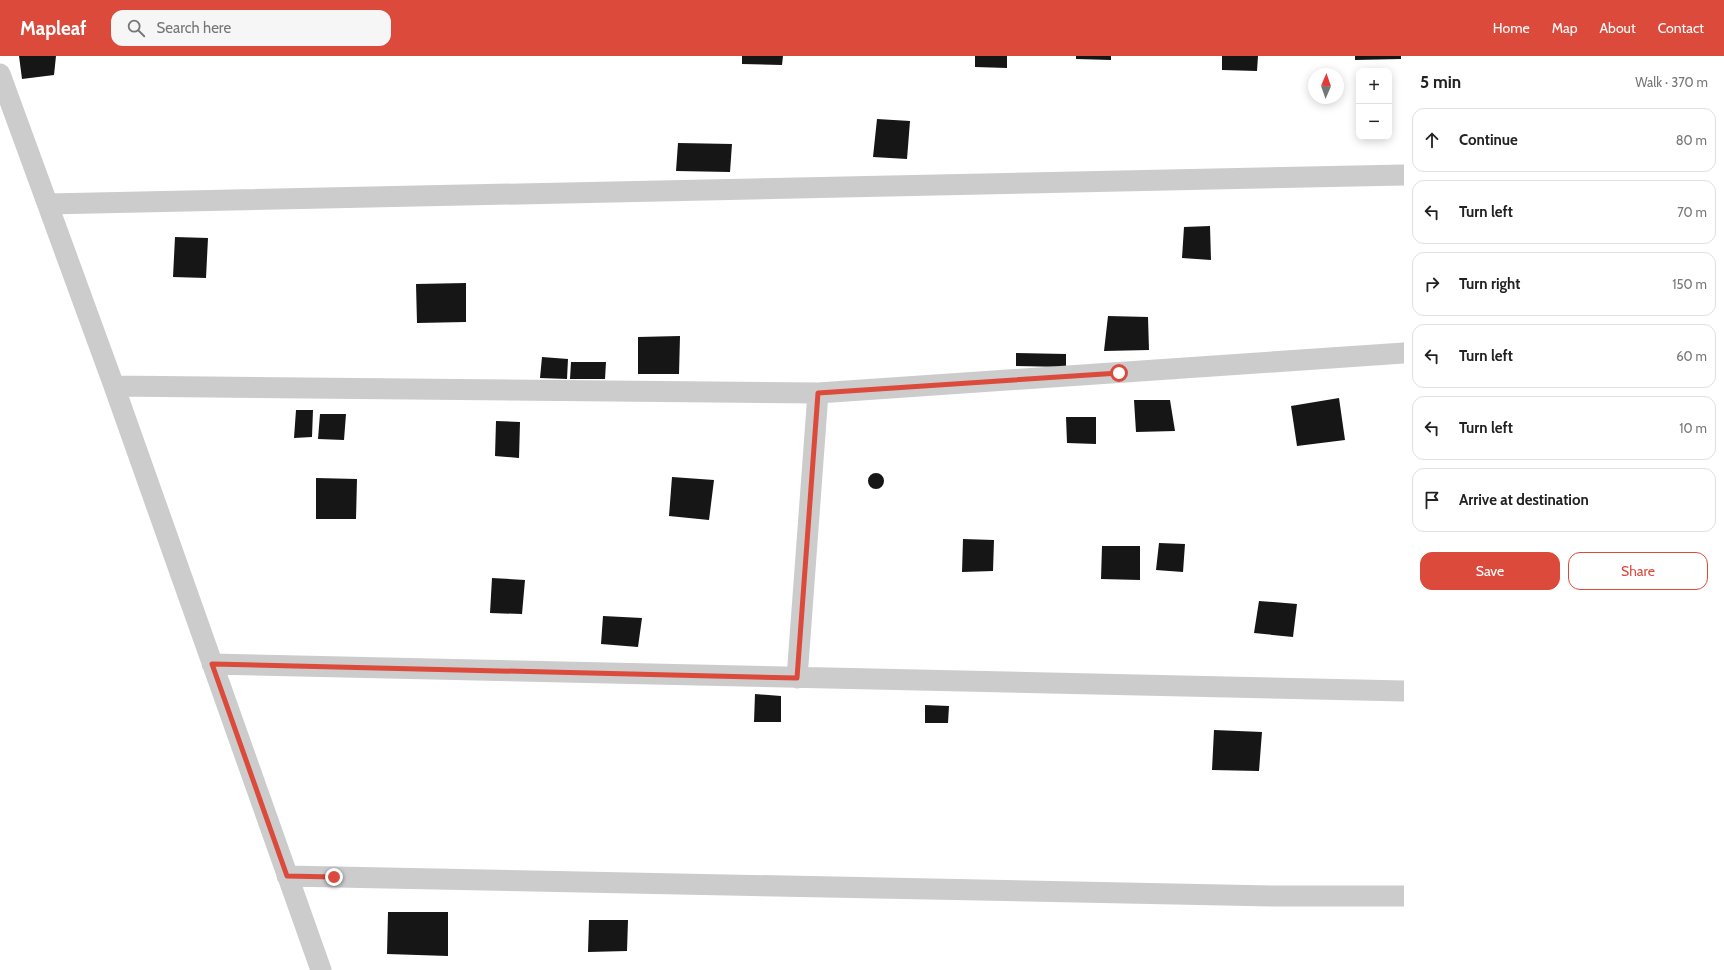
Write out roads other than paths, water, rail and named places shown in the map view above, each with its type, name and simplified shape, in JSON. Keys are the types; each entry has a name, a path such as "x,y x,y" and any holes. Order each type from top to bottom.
{"street":[{"path":"0,74 114,386 321,970"},
{"path":"48,204 1404,175"},
{"path":"114,386 818,393 1404,353"},
{"path":"797,678 818,393"},
{"path":"212,664 1404,691"},
{"path":"287,876 1266,896 1404,896"}]}
